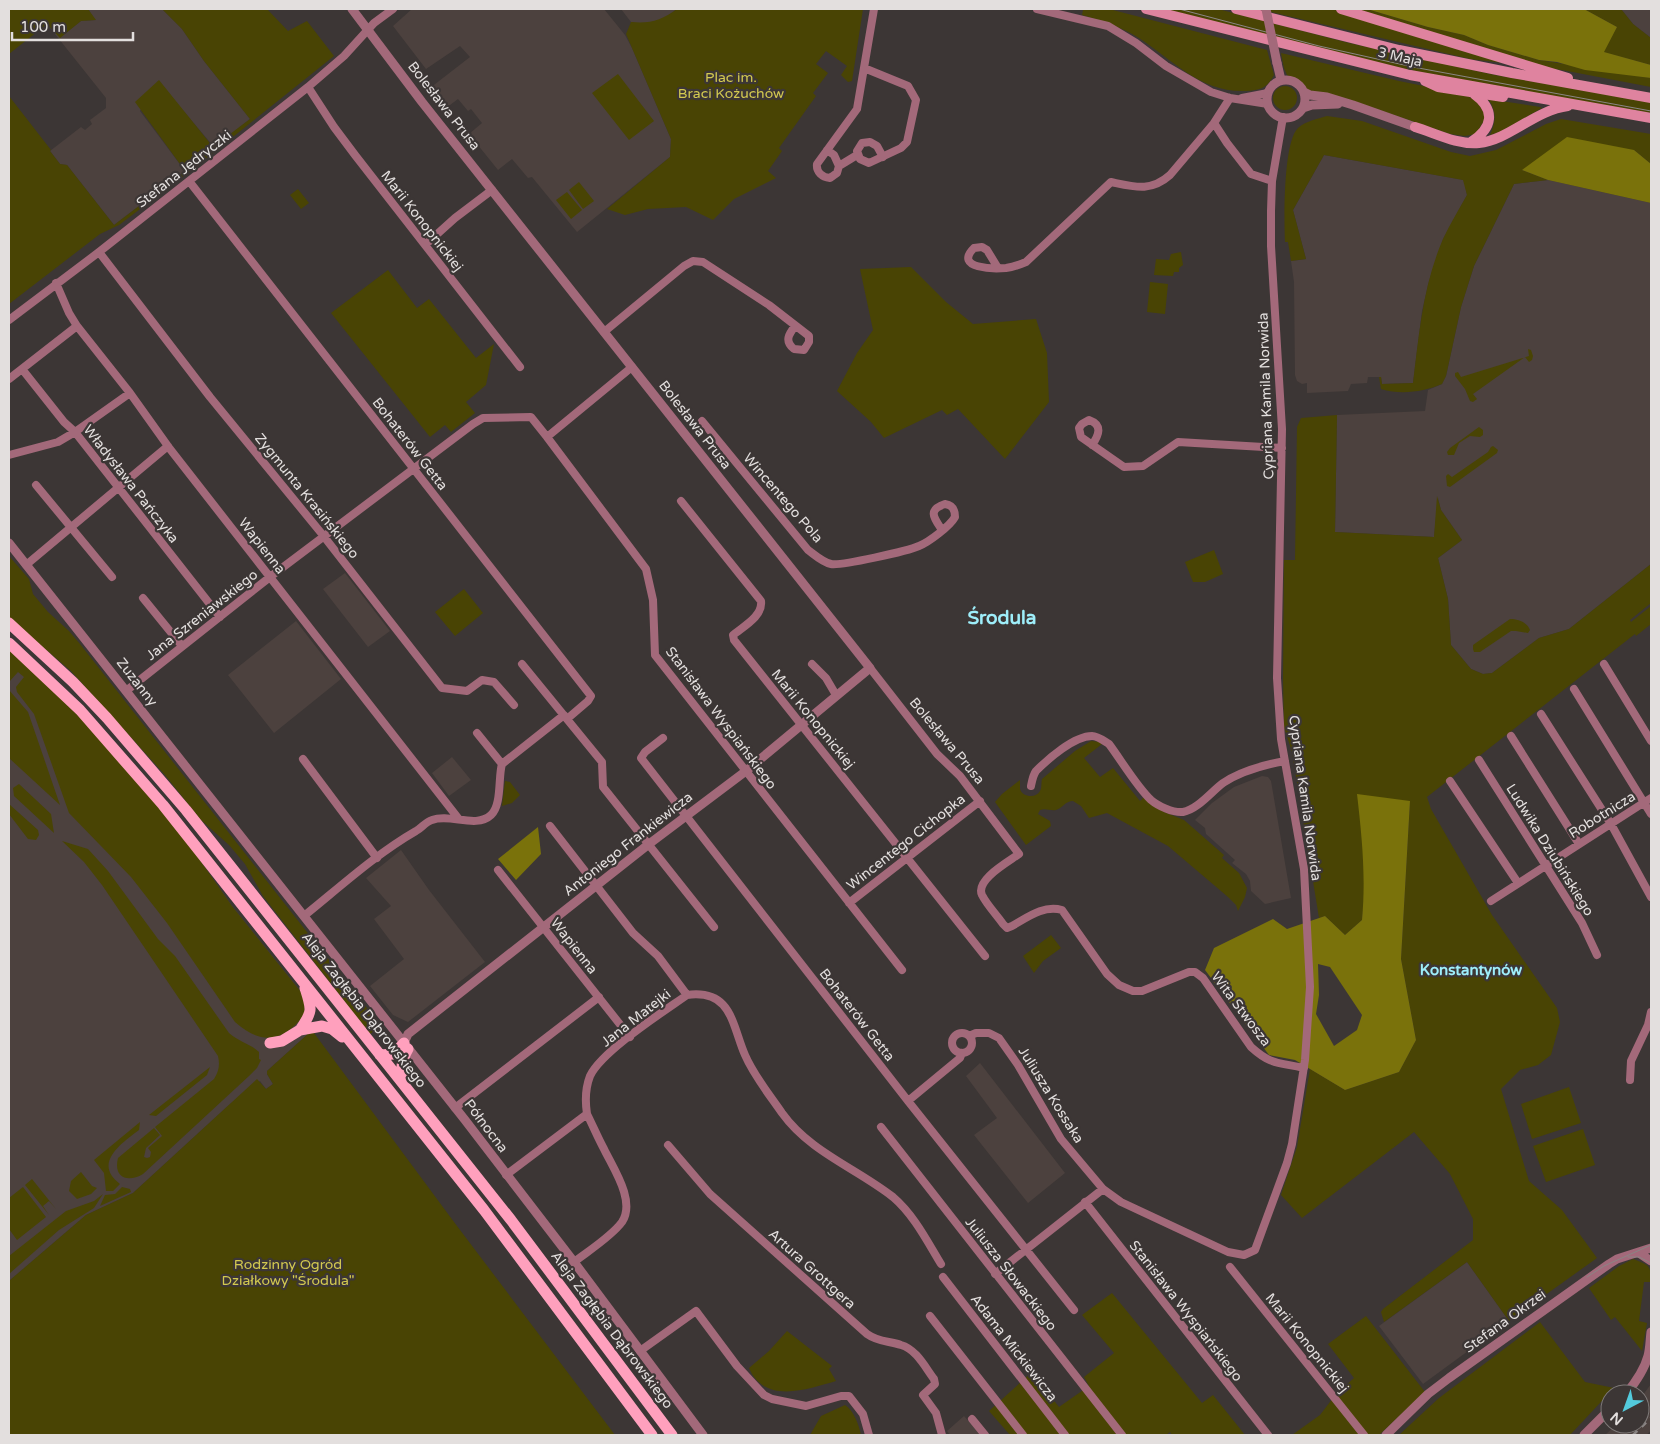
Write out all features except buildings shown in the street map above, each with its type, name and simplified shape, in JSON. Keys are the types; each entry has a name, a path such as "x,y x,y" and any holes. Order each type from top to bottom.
{"main road":[{"name":"3 Maja","path":"1146,9 1410,74 1651,118"},
{"name":"3 Maja","path":"1236,9 1399,50 1651,98"},
{"path":"1341,9 1552,72 1592,87"},
{"path":"1410,74 1438,87 1474,94 1501,98 1531,96"},
{"path":"1469,143 1481,135 1487,127 1489,120 1487,107 1474,94"},
{"path":"1415,127 1469,143 1489,140 1512,130 1547,110 1576,105"},
{"name":"Aleja Zagłębia Dąbrowskiego","path":"9,623 73,682 143,758 510,1220 672,1435"},
{"path":"9,643 80,710 134,770 489,1217 652,1435"},
{"path":"300,1030 310,1015 311,1006 303,981"},
{"path":"270,1043 282,1040 300,1030 322,1026 332,1029 351,1041"},
{"path":"380,1055 394,1054 406,1046"},
{"path":"406,1046 401,1076 406,1087"}],"street":[{"name":"Bolesława Prusa","path":"352,9 492,190 937,754 960,776 1019,854"},
{"path":"368,30 394,9"},
{"path":"827,150 834,155 839,170 834,176 826,177 819,172 818,164 827,150 857,109 874,9"},
{"path":"1037,9 1108,26 1136,43 1194,84 1230,98 1268,104"},
{"path":"1266,9 1282,80"},
{"name":"Stefana Jędryczki","path":"9,320 99,252 308,87 344,56 368,30"},
{"path":"864,68 908,86 916,100 907,142 902,148 883,157 869,163 860,159 857,151 860,145 868,142 877,146 883,157"},
{"path":"1282,80 1296,82 1304,92 1306,100 1303,108 1296,116 1282,118 1273,112 1268,104 1268,93 1271,87 1282,80"},
{"name":"Marii Konopnickiej","path":"308,87 339,134 520,367"},
{"path":"1304,92 1372,111 1415,127"},
{"path":"1230,98 1244,98 1268,93"},
{"path":"998,268 1018,266 1026,262 1111,182 1142,187 1162,182 1214,123 1230,98"},
{"path":"1303,108 1312,105 1343,104"},
{"name":"Cypriana Kamila Norwida","path":"1244,1255 1255,1250 1257,1247 1292,1144 1304,1068 1310,987 1304,869 1281,739 1277,678 1282,448 1272,246 1272,181 1282,118"},
{"path":"1214,123 1227,144 1252,174 1272,181"},
{"path":"839,166 858,155"},
{"name":"Bohaterów Getta","path":"189,181 591,696 588,701 565,717"},
{"path":"425,245 455,218 492,190"},
{"name":"Zygmunta Krasińskiego","path":"99,252 210,397 324,537 442,688 467,690 482,680 494,682 514,705"},
{"path":"604,332 679,270 693,261 703,262 713,268 769,305 795,326"},
{"name":"Wapienna","path":"56,283 77,326 130,393 168,446 458,818"},
{"path":"9,379 77,326"},
{"path":"547,437 632,367"},
{"name":"Władysława Pańczyka","path":"22,369 64,422 75,432 220,617"},
{"path":"9,455 58,442 130,393"},
{"name":"Stanisława Wyspiańskiego","path":"413,469 483,418 531,417 646,569 653,600 655,655 902,970"},
{"name":"Wincentego Pola","path":"702,421 808,550 820,559 832,564 853,563 920,546 942,530"},
{"path":"1092,445 1124,467 1143,466 1178,442 1282,448"},
{"path":"26,565 168,446"},
{"name":"Jana Szreniawskiego","path":"126,691 270,577 413,469"},
{"path":"36,484 112,577"},
{"name":"Marii Konopnickiej","path":"680,501 761,601 762,607 759,613 733,635 734,640 985,956"},
{"name":"Zuzanny","path":"9,542 242,838"},
{"path":"143,598 182,646"},
{"path":"522,664 602,762 603,788 714,927"},
{"path":"812,664 826,678 836,695"},
{"path":"1604,664 1651,741"},
{"name":"Antoniego Frankiewicza","path":"406,1046 408,1034 649,844 746,771 870,668"},
{"path":"1574,689 1651,814"},
{"path":"1541,714 1611,824 1651,897"},
{"path":"304,916 377,858 428,821 438,818 458,818 478,821 492,814 496,805 502,764 565,717"},
{"path":"477,733 502,764"},
{"path":"1031,786 1035,773 1062,749 1074,741 1093,736 1109,744 1149,798 1168,809 1182,812 1193,807 1224,782 1236,776 1255,768 1285,761"},
{"path":"1511,736 1579,844"},
{"name":"Bohaterów Getta","path":"663,738 645,752 641,758 908,1101 1074,1310"},
{"path":"303,759 377,858"},
{"name":"Ludwika Dziubińskiego","path":"1479,760 1582,923 1597,955"},
{"path":"1450,780 1518,883"},
{"name":"Robotnicza","path":"1491,901 1651,798"},
{"name":"Wincentego Cichopka","path":"849,902 980,801"},
{"path":"550,826 634,933 658,956 687,995"},
{"name":"Północna","path":"242,838 574,1262 702,1435"},
{"name":"Wita Stwosza","path":"1019,854 985,879 981,885 981,893 1007,928 1043,909 1053,907 1062,910 1107,974 1119,985 1133,991 1142,990 1189,972 1195,972 1203,978 1251,1048 1261,1057 1271,1062 1304,1068"},
{"name":"Wapienna","path":"498,870 630,1036"},
{"name":"Jana Matejki","path":"574,1262 617,1227 625,1216 626,1207 619,1177 587,1114 585,1104 586,1091 591,1075 604,1058 630,1036 687,995 697,994 722,1003 729,1010 746,1056 759,1080 788,1121 808,1141 894,1198 922,1232 941,1264"},
{"path":"455,1108 599,997"},
{"path":"1630,1080 1631,1061 1648,1025 1651,1012"},
{"name":"Juliusza Kossaka","path":"969,1036 976,1032 989,1033 999,1038 1018,1065 1061,1139 1103,1189 1121,1202 1165,1224 1228,1252 1244,1255"},
{"path":"962,1033 969,1036 972,1044 967,1052 962,1053 955,1049 953,1041 958,1034 962,1033"},
{"path":"908,1101 954,1064 962,1053"},
{"path":"506,1175 587,1114"},
{"name":"Juliusza Słowackiego","path":"881,1127 994,1274 1122,1435"},
{"name":"Artura Grottgera","path":"668,1145 710,1194 867,1334 878,1340 908,1347 914,1352 934,1379 935,1384 923,1395 936,1413 942,1435"},
{"path":"994,1274 1103,1189"},
{"name":"Stanisława Wyspiańskiego","path":"1085,1202 1268,1435"},
{"name":"Stefana Okrzei","path":"1386,1435 1428,1394 1609,1264 1617,1259 1651,1248"},
{"path":"1639,1253 1651,1261"},
{"name":"Marii Konopnickiej","path":"1230,1267 1364,1435"},
{"name":"Adama Mickiewicza","path":"943,1277 1065,1435"},
{"path":"640,1352 696,1312 737,1366 764,1395 772,1399 806,1406 841,1396 849,1396 863,1414 869,1435"},
{"path":"930,1316 1023,1435"},
{"path":"1634,1384 1640,1376 1649,1352 1651,1332"},
{"path":"972,1419 985,1435"},
{"path":"1584,1435 1600,1420"}],"shaded area":[{"path":"88,9 162,9 182,29 204,61 250,119 214,147 158,81 140,111 185,171 114,225 67,165 60,164 50,151 81,127 85,130 92,124 90,120 106,108 106,98 47,24 60,37 81,21 95,20"},
{"path":"412,9 604,9 625,35 632,48 671,139 670,157 577,232 532,177 528,178 512,159 498,170 469,134 482,123 471,109 468,111 458,99 446,108 430,88 470,57 460,46 426,69 393,26"},
{"path":"621,9 677,9 656,22 643,24 631,22"},
{"path":"1367,9 1584,9 1617,27 1604,52 1651,65 1651,78 1585,70 1557,62 1539,60 1488,45 1464,35 1428,27"},
{"path":"1621,9 1651,9 1651,38 1633,24"},
{"path":"1567,137 1634,150 1651,164 1651,203 1548,180 1522,170"},
{"path":"1324,155 1464,180 1467,195 1443,239 1429,281 1422,311 1413,383 1382,384 1381,377 1368,377 1367,383 1351,384 1348,391 1307,393 1307,383 1302,384 1297,381 1295,375 1294,282 1291,261 1306,259 1293,210"},
{"path":"1548,180 1651,203 1651,564 1569,629 1539,638 1492,673 1483,674 1471,669 1451,645 1448,599 1438,558 1462,540 1441,510 1438,498 1434,537 1335,532 1337,415 1425,411 1428,390 1442,384 1446,376 1461,307 1474,266 1514,184"},
{"path":"345,573 390,631 368,647 323,589"},
{"path":"296,621 341,679 274,733 228,675"},
{"path":"9,649 190,846 232,906 301,992 309,1033 267,1071 273,1084 266,1089 260,1081 229,1105 133,1193 86,1215 9,1281"},
{"path":"452,757 471,780 449,796 432,773"},
{"path":"1262,776 1268,777 1271,781 1291,898 1265,904 1251,891 1250,881 1246,874 1232,863 1235,860 1206,834 1205,828 1195,820 1212,803 1234,787"},
{"path":"1357,794 1410,801 1401,959 1416,1040 1399,1072 1345,1090 1295,1060 1269,1055 1205,970 1214,948 1273,919 1287,929 1325,916 1345,935 1362,920 1362,841","holes":["1318,964 1330,967 1362,1015 1357,1030 1334,1046 1316,1014 1319,995"]},
{"path":"538,827 541,854 516,880 498,859"},
{"path":"401,850 429,890 485,962 408,1022 393,1015 370,986 404,959 374,919 391,906 366,878"},
{"path":"980,1063 1065,1173 1028,1203 974,1135 997,1118 966,1076"},
{"path":"1467,1262 1509,1321 1423,1384 1379,1326"},
{"path":"1651,1384 1650,1432 1650,1385"},
{"path":"964,1416 980,1435 950,1435 947,1431"},
{"path":"1606,1434 1647,1434 1646,1435"}],"green space":[{"path":"9,9 88,9 96,20 81,21 60,38 47,24 9,54"},
{"path":"162,9 267,9 288,31 307,21 334,56 189,172 119,225 100,234 9,304 9,96 60,164 67,165 114,225 185,171 135,102 159,80 213,147 250,119 204,61 182,29"},
{"name":"Plac im. Braci Kożuchów","path":"677,9 863,9 852,81 848,82 841,75 847,66 826,51 816,64 828,73 813,93 816,96 779,148 782,151 768,171 776,178 734,199 713,220 686,207 648,209 625,215 607,209 670,157 671,139 626,34 631,22 656,20"},
{"path":"1076,9 1109,9 1267,50 1274,75 1266,86 1256,90 1230,90 1215,87 1189,74 1132,34 1082,15 1083,10"},
{"path":"1164,9 1218,9 1349,43 1495,75 1651,102 1651,113 1465,81 1366,61"},
{"path":"1258,9 1367,9 1428,27 1464,35 1488,45 1539,60 1651,78 1651,87 1562,70 1470,59"},
{"path":"1584,9 1621,9 1633,24 1651,38 1651,65 1603,52 1617,27"},
{"path":"1281,53 1463,94 1478,101 1486,117 1476,134 1465,136 1450,134 1347,99 1310,92 1301,83 1287,75"},
{"path":"618,74 654,121 629,140 592,93"},
{"path":"1285,86 1294,89 1297,98 1294,107 1285,110 1276,107 1273,98 1276,89"},
{"path":"1488,99 1542,108 1502,131 1490,135 1495,117"},
{"path":"1327,116 1362,121 1451,152 1470,156 1496,150 1546,124 1561,119 1651,134 1651,164 1634,150 1522,170 1548,180 1514,184 1474,266 1461,307 1446,376 1442,384 1412,392 1389,391 1381,389 1379,377 1381,377 1382,384 1413,383 1426,292 1436,256 1467,195 1463,180 1324,155 1293,210 1306,259 1291,261 1288,242 1285,242 1285,200 1287,165 1293,136 1301,126"},
{"path":"579,182 594,201 583,209 569,190"},
{"path":"298,189 309,203 301,209 290,195"},
{"path":"567,192 582,210 571,219 556,200"},
{"path":"1181,252 1183,265 1179,268 1179,272 1174,272 1173,276 1154,275 1156,259 1169,260 1171,254"},
{"path":"911,267 946,302 973,324 1036,319 1047,353 1049,402 1005,459 958,409 947,415 942,410 884,438 871,422 837,391 857,353 873,330 860,269"},
{"path":"388,270 417,308 429,299 476,358 494,344 486,385 466,402 475,413 451,432 445,425 430,437 331,313"},
{"path":"1150,282 1168,284 1165,314 1147,312"},
{"path":"1528,349 1531,350 1532,360 1529,362 1525,357 1529,356"},
{"path":"1524,357 1473,394 1477,399 1473,402 1470,401 1465,389 1455,376 1455,373 1458,372 1461,377"},
{"path":"1337,415 1335,532 1434,537 1437,496 1441,510 1462,540 1438,558 1448,599 1451,645 1471,669 1483,674 1492,673 1539,638 1569,629 1651,564 1651,603 1630,620 1631,622 1651,606 1651,624 1636,636 1635,634 1427,797 1431,809 1492,915 1557,1008 1560,1022 1551,1055 1538,1065 1520,1070 1501,1089 1529,1181 1562,1210 1597,1258 1509,1321 1467,1262 1384,1322 1381,1312 1383,1309 1473,1240 1473,1219 1450,1174 1414,1132 1302,1218 1281,1195 1297,1147 1310,1069 1345,1090 1399,1072 1416,1040 1401,959 1410,801 1363,847 1365,890 1362,920 1345,935 1325,916 1319,918 1292,752 1284,727 1284,560 1295,560 1297,427 1301,418"},
{"path":"1479,427 1483,430 1483,435 1480,437 1470,436 1459,443 1454,455 1448,455 1447,452 1450,448"},
{"path":"1493,446 1498,450 1497,453 1450,487 1447,486 1446,476 1448,474 1452,477 1488,452"},
{"path":"1214,550 1223,574 1205,582 1193,582 1185,562"},
{"path":"9,556 29,579 33,594 80,644 381,1026 370,1034 263,896 245,864 229,845 201,820 165,775 71,671 9,618"},
{"path":"464,589 483,613 455,636 435,612"},
{"path":"1510,619 1522,622 1530,630 1528,633 1511,631 1480,652 1474,652 1473,645"},
{"path":"9,649 91,728 139,783 190,846 232,906 301,992 304,997 305,1014 289,1030 272,1038 263,1037 254,1035 235,1022 167,923 131,877 69,813 34,714 17,692 16,687 24,677 18,672 9,682"},
{"path":"9,690 28,712 60,805 9,758"},
{"path":"1091,741 1102,744 1084,758 1100,777 1113,768 1140,801 1144,797 1164,812 1184,820 1224,855 1222,858 1239,873 1247,888 1238,911 1236,905 1228,897 1168,846 1107,813 1089,818 1081,806 1073,801 1056,810 1040,810 1038,814 1050,821 1051,826 1026,845 995,802 1020,780 1020,789 1023,794 1032,796 1038,794 1042,779 1075,751"},
{"path":"505,781 510,782 520,795 512,803 502,806"},
{"path":"19,784 51,814 54,833 14,796 13,788"},
{"path":"9,804 38,830 39,835 36,840 28,839 9,814"},
{"path":"62,841 88,849 108,871 158,939 175,956 229,1033 256,1049 261,1060 257,1068 249,1076 143,1174 137,1177 127,1178 120,1174 117,1165 118,1158 154,1128 160,1135 146,1148 144,1157 150,1157 151,1152 148,1148 162,1136 155,1127 214,1079 219,1068 218,1056 102,885 84,862"},
{"path":"1051,935 1061,948 1043,961 1034,973 1023,956"},
{"name":"Rodzinny Ogród Działkowy \"Środula\"","path":"309,1033 314,1033 615,1435 9,1435 9,1281 86,1215 133,1193 257,1079 266,1089 273,1084 267,1071"},
{"path":"210,1067 207,1075 156,1116 149,1115"},
{"path":"1569,1087 1581,1123 1532,1139 1521,1104"},
{"path":"140,1122 139,1130 118,1147 109,1161 109,1169 112,1176 120,1184 113,1191 106,1191 104,1173 94,1160"},
{"path":"1583,1129 1595,1165 1546,1182 1533,1146"},
{"path":"81,1172 92,1186 97,1188 91,1194 77,1199 69,1191 71,1181"},
{"path":"32,1179 56,1209 49,1201 43,1206 49,1215 25,1185"},
{"path":"23,1187 46,1217 17,1240 9,1229 9,1198"},
{"path":"122,1187 130,1189 131,1192 100,1206 105,1195 115,1194"},
{"path":"103,1194 94,1208 59,1230 9,1274 9,1256 66,1211 94,1201"},
{"path":"1633,1259 1648,1266 1651,1276 1651,1282 1644,1282 1639,1321 1647,1323 1642,1351 1615,1317 1611,1320 1589,1288 1619,1266"},
{"path":"1112,1293 1202,1403 1213,1395 1245,1435 1172,1435 1170,1432 1166,1435 1010,1435 989,1411 1032,1372 1059,1407 1089,1386 1084,1377 1114,1353 1082,1315"},
{"path":"1366,1316 1425,1392 1379,1435 1292,1435 1320,1415 1336,1394 1354,1378 1328,1344"},
{"path":"1540,1322 1585,1382 1600,1385 1600,1403 1570,1435 1399,1435 1439,1398"},
{"path":"787,1331 832,1366 829,1369 836,1381 813,1388 788,1391 765,1387 756,1380 749,1368 769,1351"},
{"path":"845,1405 853,1414 861,1435 810,1435 821,1416"}],"tram line":[{"path":"1179,9 1319,46 1413,67 1651,111"},
{"path":"1587,1277 1604,1266 1651,1245"},
{"path":"1628,1257 1639,1257 1651,1263"}],"railway":[{"path":"1633,1435 1651,1418"}],"district":[{"name":"Środula","path":"1002,618"},
{"name":"Konstantynów","path":"1471,970"}]}
